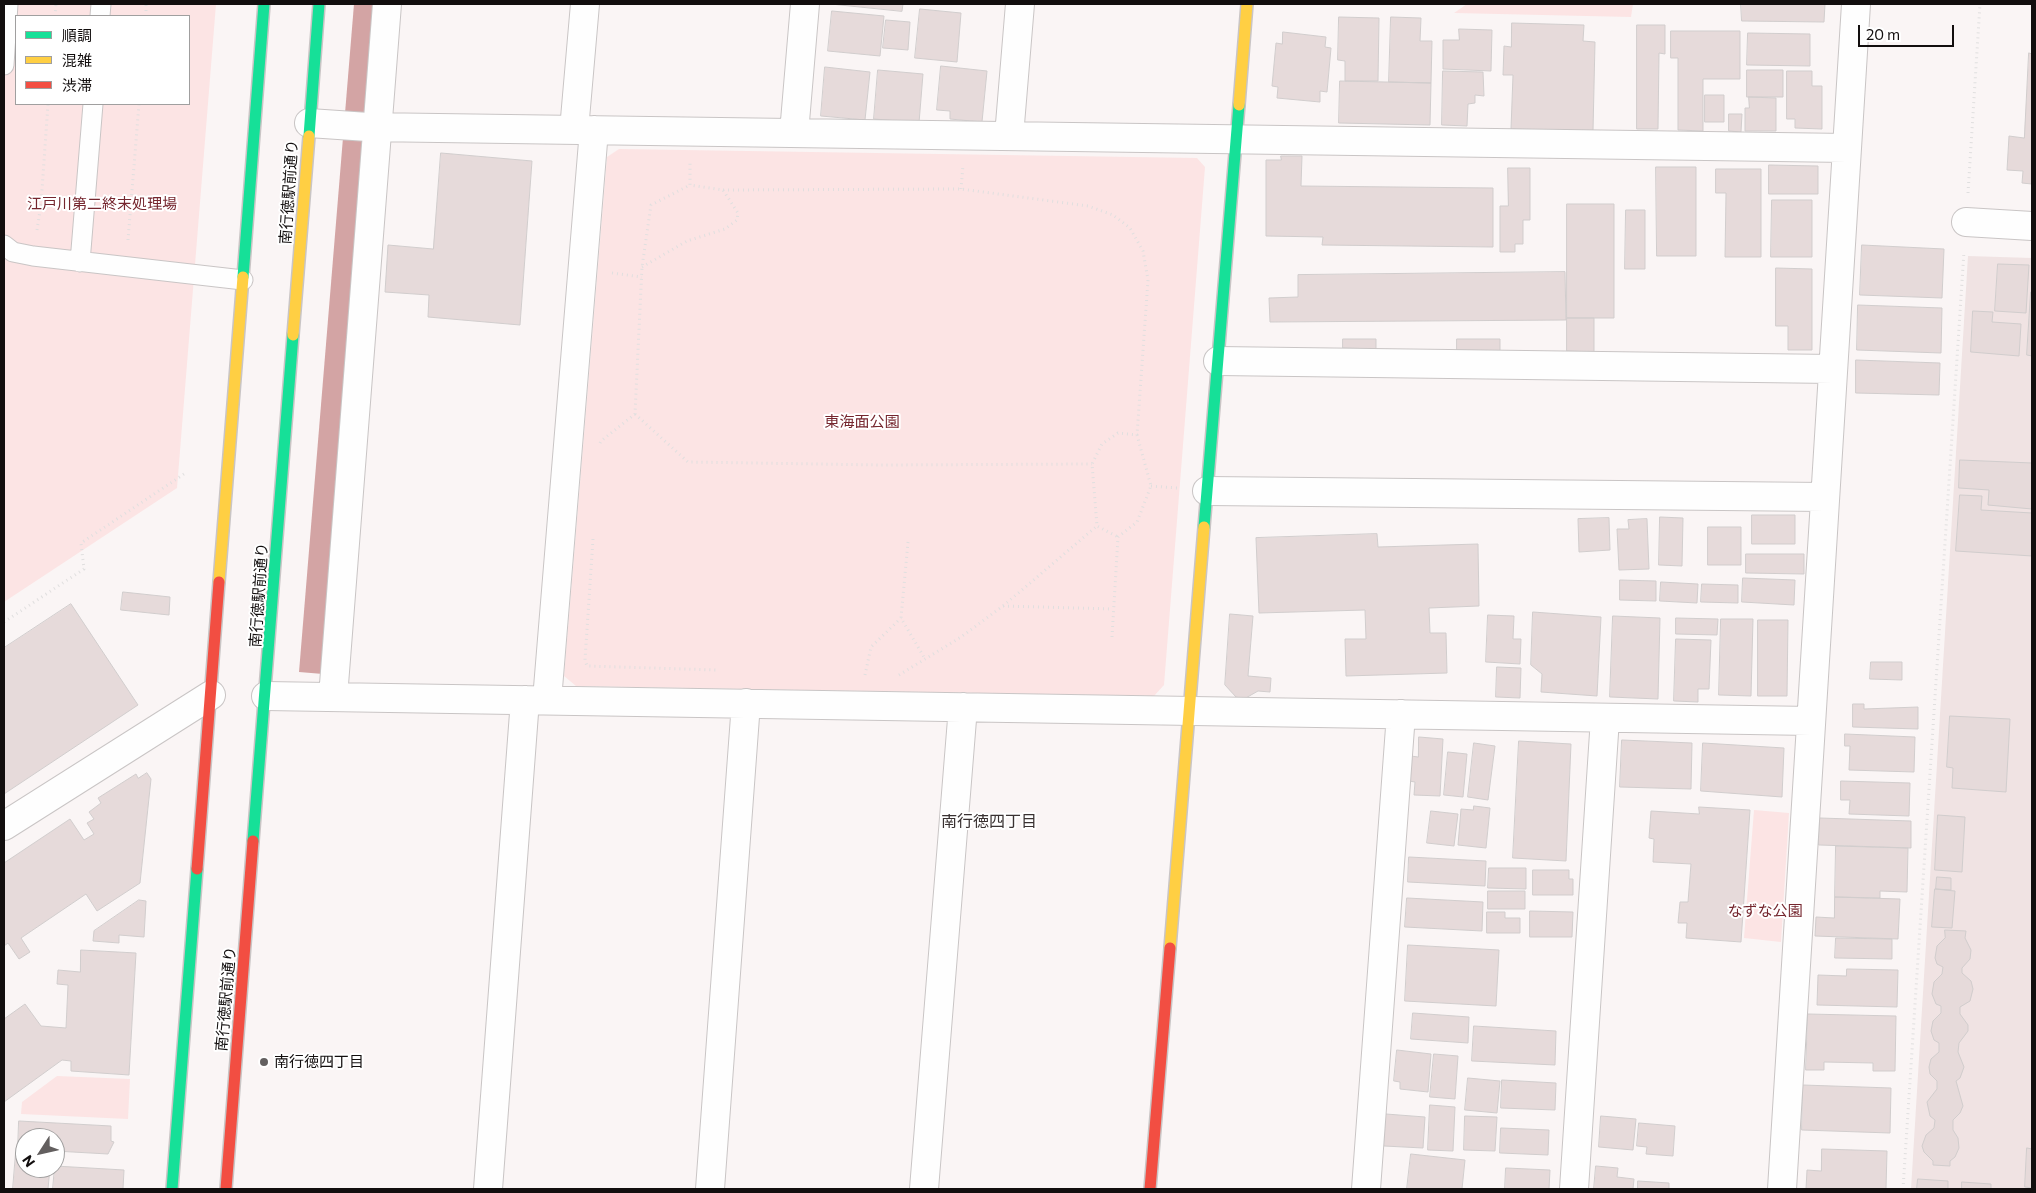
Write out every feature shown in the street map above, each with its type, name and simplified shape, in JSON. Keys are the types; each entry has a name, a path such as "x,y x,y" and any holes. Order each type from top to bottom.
{"street":[{"path":"172,1189 264,4"},
{"name":"南行徳駅前通り","path":"226,1189 319,4"},
{"path":"333,697 363,127 387,4"},
{"path":"488,1189 536,700 584,130 585,4"},
{"path":"794,133 805,4"},
{"path":"1009,136 1020,4"},
{"path":"1150,1189 1247,4"},
{"path":"1782,1189 1856,4"},
{"path":"309,123 363,127 1847,148"},
{"path":"1966,222 2032,226"},
{"path":"1218,361 1833,370"},
{"path":"1207,491 1825,497"},
{"path":"4,826 211,695"},
{"path":"266,696 1811,721"},
{"path":"710,1189 746,704"},
{"path":"924,1189 963,707"},
{"path":"1366,1189 1401,714"},
{"path":"1574,1189 1605,718"}],"lane":[{"path":"4,65 8,4"},
{"path":"80,262 93,105"},
{"path":"4,245 13,252 33,256 243,280"}],"path":[{"path":"1903,1189 1980,4"},
{"path":"33,256 41,204 48,105"},
{"path":"124,267 131,217 139,105"},
{"path":"689,131 690,185"},
{"path":"600,450 601,441 635,414 642,267 651,205 690,185 723,190 960,189 1088,206 1113,215 1130,228 1143,251 1148,280 1137,435 1151,486 1137,522 1118,537 1112,637"},
{"path":"642,267 687,241 725,228 737,220 738,212 723,190"},
{"path":"635,414 688,462 881,465 1092,464"},
{"path":"1097,526 1092,464 1102,444 1118,433 1137,435"},
{"path":"4,622 84,569 81,543 187,472"},
{"path":"1097,526 1118,537"},
{"path":"890,675 899,676 961,637 1003,606 1097,526"},
{"path":"594,536 585,660 587,666 726,670"},
{"path":"908,542 901,618 925,659"},
{"path":"1003,606 1113,609"},
{"path":"865,675 871,647 901,618"},
{"path":"855,674 873,675"},
{"path":"896,706 899,676"}],"shaded area":[{"path":"354,4 378,4 323,674 299,672"},
{"path":"1968,256 2032,258 2032,1189 1911,1189"}],"green space":[{"name":"江戸川第二終末処理場","path":"4,4 216,4 177,488 4,602"},
{"path":"1467,4 1633,4 1631,17 1454,13"},
{"name":"東海面公園","path":"619,149 1197,158 1205,167 1164,685 1154,696 576,686 564,676 607,157"},
{"name":"なずな公園","path":"1754,810 1789,813 1781,942 1744,938"},
{"path":"57,1076 130,1079 128,1119 21,1114 22,1102"}],"building":[{"path":"831,4 903,4 902,11"},
{"path":"1741,4 1825,4 1824,22 1742,21"},
{"path":"920,9 961,13 957,62 915,58"},
{"path":"832,11 884,16 880,56 828,51"},
{"path":"1339,17 1379,18 1378,81 1345,81 1345,61 1338,60"},
{"path":"1391,17 1421,18 1420,41 1432,41 1431,83 1389,82"},
{"path":"886,20 910,22 908,50 883,48"},
{"path":"1512,23 1584,25 1583,41 1595,42 1593,131 1511,129 1513,75 1503,75 1504,46 1511,47"},
{"path":"1637,25 1665,25 1665,54 1659,53 1658,129 1637,129"},
{"path":"1459,29 1492,30 1491,71 1443,69 1443,40 1459,40"},
{"path":"1671,31 1740,31 1740,79 1703,79 1703,131 1678,130 1678,58 1671,58"},
{"path":"1283,32 1326,37 1325,47 1331,48 1327,92 1320,91 1320,102 1277,98 1278,87 1272,86 1276,43 1282,44"},
{"path":"1748,33 1810,34 1810,66 1747,65"},
{"path":"2029,53 2032,54 2032,184 2022,183 2023,171 2007,170 2009,136 2024,138"},
{"path":"941,66 987,71 982,122 950,119 950,111 937,110"},
{"path":"825,67 870,72 865,120 821,116"},
{"path":"878,70 923,74 919,123 874,119"},
{"path":"1747,70 1783,70 1783,97 1747,97"},
{"path":"1443,71 1483,72 1484,96 1475,95 1475,103 1468,104 1467,126 1442,125"},
{"path":"1787,71 1812,71 1812,86 1822,86 1822,129 1795,128 1795,119 1787,119"},
{"path":"1340,81 1431,83 1430,125 1339,123"},
{"path":"1705,95 1724,95 1724,122 1705,122"},
{"path":"1749,97 1776,98 1776,131 1745,131 1745,108 1749,108"},
{"path":"1729,114 1742,114 1741,132 1729,131"},
{"path":"441,153 532,161 520,325 428,317 429,295 385,292 388,245 433,249"},
{"path":"1281,156 1302,156 1301,186 1493,188 1493,247 1322,245 1323,237 1266,236 1266,160 1281,160"},
{"path":"1769,165 1818,166 1818,194 1769,194"},
{"path":"1656,167 1696,167 1696,256 1657,256"},
{"path":"1508,168 1530,168 1530,220 1523,220 1523,244 1515,244 1515,252 1500,252 1500,206 1508,206"},
{"path":"1716,169 1761,169 1761,257 1725,257 1726,193 1716,193"},
{"path":"1772,200 1812,200 1812,257 1771,257"},
{"path":"1567,204 1614,204 1614,318 1567,318"},
{"path":"1626,210 1645,210 1645,269 1625,269"},
{"path":"1862,245 1944,249 1942,298 1860,295"},
{"path":"1998,264 2029,265 2026,313 1995,311"},
{"path":"1776,268 1812,269 1812,350 1788,350 1788,326 1776,326"},
{"path":"1565,272 1566,320 1270,322 1269,298 1298,297 1298,275"},
{"path":"2032,292 2032,356 2027,355"},
{"path":"1858,305 1942,308 1941,353 1857,350"},
{"path":"1973,311 1993,312 1992,322 2021,324 2019,356 1971,352"},
{"path":"1567,318 1594,318 1594,352 1567,351"},
{"path":"1343,339 1376,339 1376,349 1343,348"},
{"path":"1457,339 1500,339 1500,351 1457,350"},
{"path":"1856,360 1940,363 1939,395 1856,393"},
{"path":"1960,460 2032,463 2032,509 1988,505 1989,490 1959,488"},
{"path":"1960,495 1982,496 1981,510 2032,513 2032,556 1956,551"},
{"path":"1752,515 1795,515 1795,544 1752,544"},
{"path":"1660,517 1683,518 1682,566 1659,565"},
{"path":"1609,518 1610,550 1579,552 1578,519"},
{"path":"1647,519 1649,569 1619,570 1617,529 1629,529 1628,520"},
{"path":"1708,527 1741,527 1741,565 1708,565"},
{"path":"1377,534 1378,547 1478,544 1479,606 1429,608 1430,633 1446,633 1447,673 1346,676 1345,639 1366,639 1365,610 1259,613 1256,538"},
{"path":"1746,554 1804,554 1804,574 1746,573"},
{"path":"1743,578 1795,580 1794,605 1742,602"},
{"path":"1620,580 1656,581 1656,601 1620,600"},
{"path":"1661,582 1698,584 1697,603 1660,601"},
{"path":"1702,584 1738,585 1738,603 1701,602"},
{"path":"123,592 170,597 169,615 121,610"},
{"path":"71,604 138,705 4,794 4,648"},
{"path":"1533,612 1601,617 1597,696 1541,692 1542,674 1531,665"},
{"path":"1230,614 1253,616 1248,676 1271,678 1270,692 1258,691 1244,699 1236,697 1225,685"},
{"path":"1488,615 1514,616 1513,639 1521,639 1520,664 1486,662"},
{"path":"1613,616 1660,618 1658,699 1610,697"},
{"path":"1676,618 1718,619 1717,635 1676,634"},
{"path":"1721,619 1753,619 1751,696 1719,695"},
{"path":"1758,620 1788,620 1787,696 1758,696"},
{"path":"1676,639 1711,640 1709,689 1698,689 1698,702 1674,701"},
{"path":"1871,662 1902,662 1902,680 1870,679"},
{"path":"1497,667 1521,668 1520,698 1496,697"},
{"path":"1853,704 1864,704 1864,709 1918,707 1918,729 1853,727"},
{"path":"1950,716 2010,719 2006,792 1952,788 1953,768 1947,767"},
{"path":"1845,734 1915,737 1914,772 1849,770 1850,746 1845,746"},
{"path":"1419,737 1443,739 1440,796 1414,795 1415,782 1409,781 1411,756 1418,757"},
{"path":"1622,740 1692,743 1691,789 1620,787"},
{"path":"1519,741 1571,744 1566,861 1513,858"},
{"path":"1474,743 1495,746 1488,800 1468,797"},
{"path":"1703,743 1784,748 1782,797 1701,791"},
{"path":"1448,752 1467,754 1463,797 1444,795"},
{"path":"147,773 151,779 140,883 97,911 86,894 21,938 30,952 19,959 8,943 4,946 4,863 70,819 84,840 94,834 87,823 94,819 89,812 101,803 98,798 136,774 138,778"},
{"path":"1841,781 1910,783 1909,816 1849,814 1850,800 1841,800"},
{"path":"1474,806 1490,808 1486,848 1458,845 1461,809 1473,810"},
{"path":"1699,807 1750,810 1741,942 1686,938 1687,923 1678,923 1680,902 1688,902 1691,864 1653,862 1654,839 1649,838 1651,811 1699,814"},
{"path":"1431,811 1458,814 1454,846 1427,843"},
{"path":"1938,815 1965,817 1962,872 1935,870"},
{"path":"1820,818 1911,821 1911,848 1819,845"},
{"path":"1836,846 1908,848 1907,892 1880,891 1880,898 1835,897"},
{"path":"1409,857 1486,861 1485,886 1408,882"},
{"path":"1489,868 1526,868 1526,889 1488,888"},
{"path":"1533,870 1569,870 1569,879 1573,879 1573,895 1533,895"},
{"path":"1937,877 1951,878 1951,890 1936,889"},
{"path":"1935,889 1955,891 1952,928 1932,927"},
{"path":"1488,891 1525,891 1525,909 1488,909"},
{"path":"1835,897 1900,899 1898,939 1815,936 1816,917 1834,918"},
{"path":"1407,898 1483,902 1482,931 1405,927"},
{"path":"139,900 146,901 144,937 119,935 119,943 93,941 94,931"},
{"path":"1530,911 1573,912 1572,937 1530,937"},
{"path":"1487,912 1505,912 1505,918 1520,918 1520,933 1487,933"},
{"path":"1945,930 1966,931 1965,938 1971,950 1970,959 1962,968 1962,973 1971,981 1973,989 1970,1001 1960,1007 1960,1014 1968,1025 1968,1031 1959,1043 1958,1052 1964,1067 1960,1078 1956,1081 1963,1106 1960,1113 1953,1120 1953,1130 1958,1138 1959,1148 1955,1157 1950,1161 1950,1166 1933,1165 1933,1161 1924,1152 1922,1146 1926,1135 1934,1128 1935,1120 1930,1116 1927,1102 1937,1089 1937,1081 1930,1074 1929,1067 1931,1059 1939,1052 1939,1043 1934,1040 1931,1031 1933,1021 1941,1013 1941,1006 1936,1004 1932,994 1934,982 1942,974 1943,967 1937,964 1935,958 1937,946 1945,938"},
{"path":"1836,938 1892,939 1892,959 1835,958"},
{"path":"1408,945 1499,950 1496,1006 1405,1001"},
{"path":"81,950 136,953 129,1075 71,1071 71,1061 62,1060 4,1102 4,1019 25,1004 41,1026 66,1028 68,985 57,984 58,970 80,972"},
{"path":"1847,969 1898,970 1897,1007 1817,1005 1818,975 1846,976"},
{"path":"1413,1013 1469,1017 1468,1043 1411,1039"},
{"path":"1808,1014 1896,1016 1895,1071 1873,1071 1873,1063 1824,1062 1824,1070 1806,1070"},
{"path":"1474,1026 1556,1031 1555,1065 1472,1061"},
{"path":"1397,1050 1431,1054 1428,1092 1400,1089 1400,1082 1394,1081"},
{"path":"1434,1054 1458,1056 1455,1099 1430,1097"},
{"path":"1468,1078 1500,1081 1497,1113 1465,1110"},
{"path":"1502,1080 1556,1083 1555,1110 1501,1108"},
{"path":"1803,1085 1891,1088 1890,1133 1802,1130"},
{"path":"1430,1105 1455,1107 1453,1151 1428,1150"},
{"path":"1386,1114 1425,1117 1423,1148 1384,1146"},
{"path":"1465,1116 1497,1117 1495,1151 1464,1150"},
{"path":"1601,1116 1636,1119 1633,1150 1599,1147"},
{"path":"19,1121 111,1126 111,1141 114,1142 108,1154 65,1152 65,1128 19,1128"},
{"path":"1639,1123 1675,1126 1673,1156 1646,1154 1647,1147 1637,1146"},
{"path":"1501,1128 1549,1130 1548,1155 1500,1153"},
{"path":"2027,1148 2032,1149 2032,1188 2025,1187"},
{"path":"1822,1149 1887,1151 1886,1189 1806,1189 1807,1170 1821,1171"},
{"path":"1411,1154 1465,1160 1462,1189 1407,1189"},
{"path":"15,1164 15,1178 49,1178 48,1189 13,1189"},
{"path":"1596,1166 1618,1168 1617,1177 1634,1179 1633,1189 1594,1189"},
{"path":"65,1167 124,1170 123,1189 53,1189 54,1178 65,1178"},
{"path":"1506,1168 1550,1170 1549,1189 1505,1189"},
{"path":"1918,1179 1948,1181 1948,1189 1917,1189"},
{"path":"1638,1181 1669,1183 1669,1189 1638,1189"},
{"path":"1962,1182 1991,1184 1991,1189 1962,1189"}],"traffic: fast":[{"path":"243,277 264,4"},
{"path":"309,136 319,4"},
{"path":"1204,527 1239,105"},
{"path":"253,841 293,335"},
{"path":"172,1189 197,869"}],"traffic: slow":[{"path":"1239,105 1247,4"},
{"path":"293,335 309,136"},
{"path":"219,582 243,277"},
{"path":"1170,948 1204,527"}],"traffic: jam":[{"path":"197,869 219,582"},
{"path":"226,1189 253,841"},
{"path":"1150,1189 1170,948"}],"place":[{"name":"南行徳四丁目","path":"264,1062"}],"district":[{"name":"南行徳四丁目","path":"989,822"}]}
